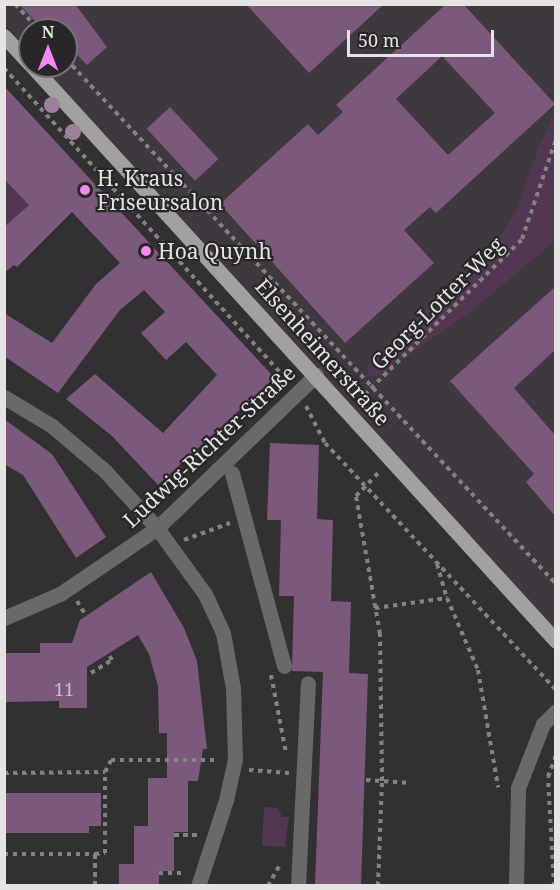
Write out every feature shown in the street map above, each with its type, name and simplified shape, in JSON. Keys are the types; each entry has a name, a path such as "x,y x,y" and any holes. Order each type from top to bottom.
{"main road":[{"name":"Elsenheimerstraße","path":"4,36 18,51"},
{"name":"Elsenheimerstraße","path":"43,78 348,410 555,641"}],"street":[{"name":"Ludwig-Richter-Straße","path":"4,618 60,594 157,528 316,375"},
{"path":"4,397 70,441 105,471 157,528 205,594 223,633 233,688 234,764 200,879"},
{"path":"232,473 277,668"},
{"path":"298,885 308,683"},
{"path":"516,885 518,788 543,724 555,711"}],"path":[{"path":"15,4 28,18"},
{"path":"4,68 298,393 326,442 555,690"},
{"path":"78,72 198,204 374,387 555,584"},
{"name":"Georg-Lotter-Weg","path":"348,410 374,387 522,239 555,140"},
{"path":"378,885 382,781 380,634 356,496 392,459"},
{"path":"170,547 234,521 234,532"},
{"path":"437,563 447,598 478,670 498,787"},
{"path":"375,608 447,598"},
{"path":"90,673 112,660 108,653"},
{"path":"277,668 291,784"},
{"path":"554,885 548,777 555,755"},
{"path":"4,854 105,853 105,772 111,760 234,764 291,774"},
{"path":"4,773 105,772"},
{"path":"366,780 411,783"},
{"path":"95,854 95,885"},
{"path":"268,885 282,861"},
{"path":"159,873 200,879"}],"shaded area":[{"path":"4,5 555,5 555,638 53,78 78,78 78,18 18,18 18,39 5,24"},
{"path":"555,113 555,241 469,313 378,376 368,376 368,364 499,239 518,207 537,151"},
{"path":"4,179 49,187 4,227"},
{"path":"264,807 278,808 282,817 289,817 285,847 262,846"}],"building":[{"path":"19,4 75,4 107,47 87,65 78,56 78,18 32,18"},
{"path":"246,4 384,4 309,73"},
{"path":"446,4 463,4 555,104 436,213 430,207 404,230 434,263 345,343 220,204 308,124 318,135 343,112 336,105","holes":["442,56 495,113 448,155 396,99"]},
{"path":"4,86 271,374 271,381 158,485 112,436 66,399 95,374 163,433 217,375 186,342 166,360 141,333 165,312 144,290 120,310 58,393 4,356 4,313 52,343 96,284 120,263 72,212 17,267 14,265 4,273 4,227 29,205 4,179"},
{"path":"170,107 218,159 195,181 147,129"},
{"path":"555,287 555,350 514,388 555,435 555,516 526,482 534,474 450,381"},
{"path":"4,419 52,454 106,537 76,558 23,475 4,464"},
{"path":"270,443 319,445 317,519 333,520 331,601 351,602 349,673 368,674 361,885 315,885 323,672 292,671 294,596 279,596 281,520 267,520"},
{"path":"151,572 184,628 197,661 207,749 203,749 198,781 188,781 188,832 174,832 174,871 159,871 159,885 119,885 119,864 134,864 134,826 148,826 148,778 167,778 167,733 159,733 158,686 149,654 138,635 87,667 87,708 59,708 59,701 4,702 4,653 40,653 40,643 72,643 80,620"},
{"path":"4,793 101,793 101,826 89,826 89,833 4,833"}],"place":[{"name":"H. Kraus Friseursalon","path":"85,190"},
{"name":"Hoa Quynh","path":"146,251"}]}
